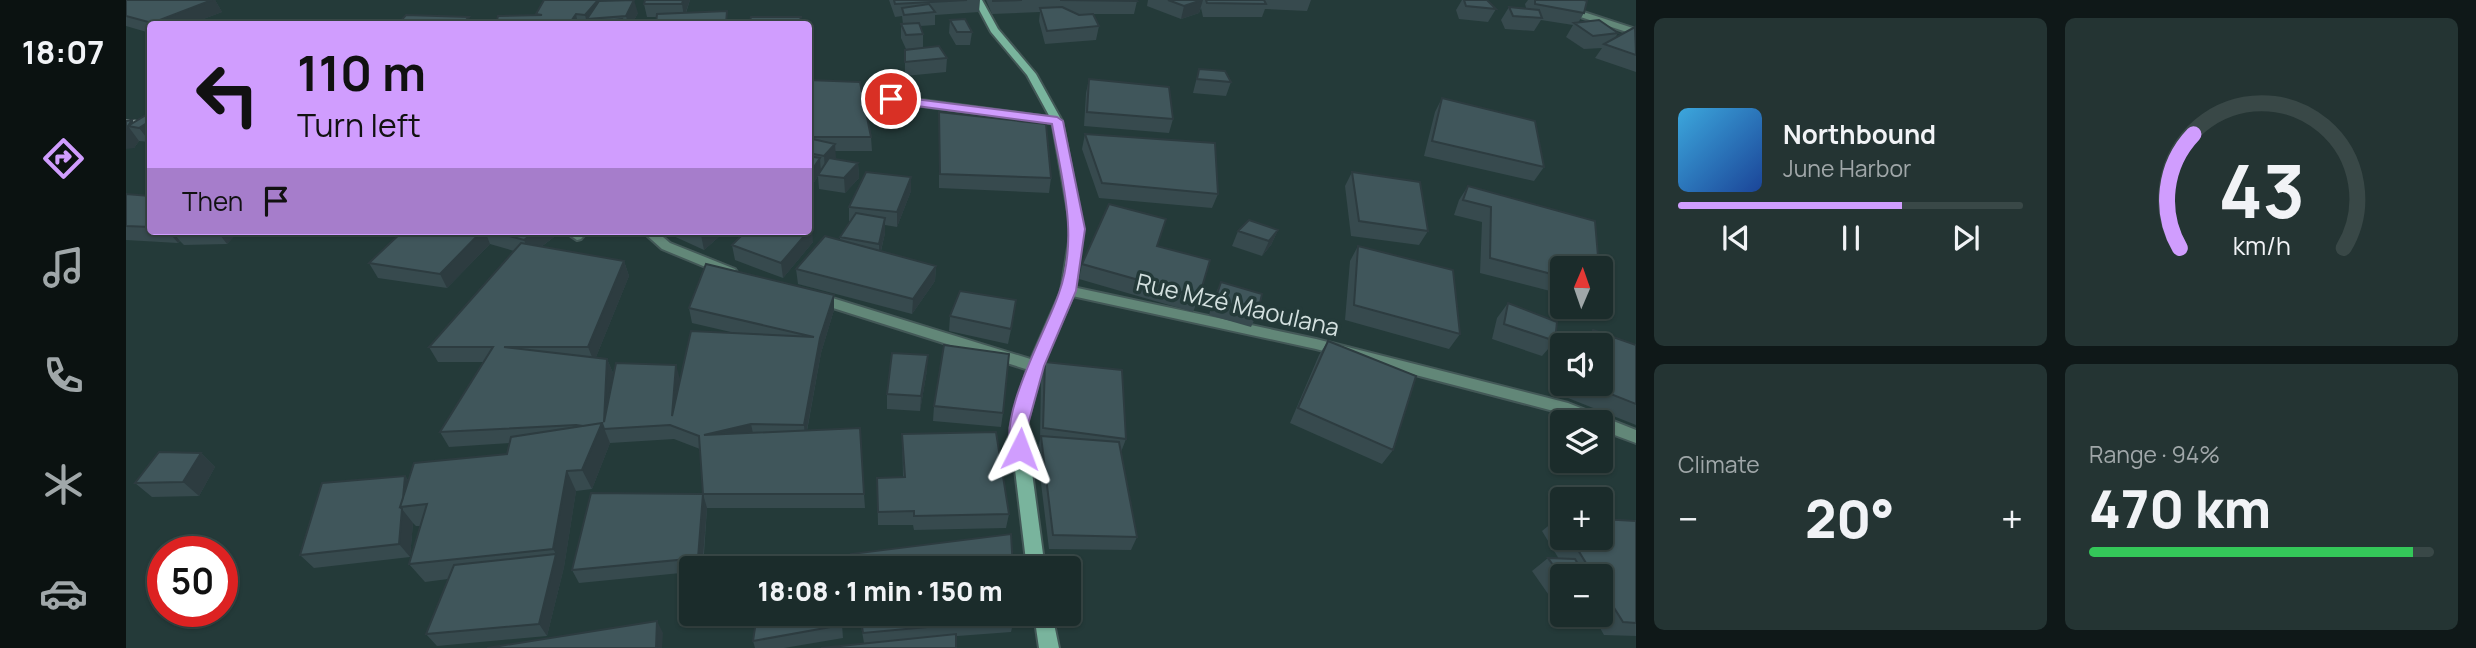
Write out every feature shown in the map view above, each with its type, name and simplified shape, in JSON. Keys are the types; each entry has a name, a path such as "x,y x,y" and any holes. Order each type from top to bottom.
{"main road":[{"path":"978,0 994,30 1031,74 1057,121 1077,229 1068,291 1035,366 1018,428 1021,470 1035,556"},
{"path":"1045,626 1049,648"}],"street":[{"path":"1554,6 1636,32"},
{"path":"812,89 1057,121"},
{"path":"653,235 666,246 750,279"},
{"name":"Rue Mzé Maoulana","path":"1068,291 1316,344 1570,410"},
{"path":"798,293 1035,366"},
{"name":"Rue Mzé Maoulana","path":"1613,427 1636,437"}],"path":[{"path":"126,121 147,121"}],"building":[{"path":"126,0 212,0 157,21 147,22 126,16"},
{"path":"544,0 598,0 585,15 576,14 571,21 497,21 498,16 542,15 536,14"},
{"path":"634,0 626,16 587,19 599,1"},
{"path":"645,0 683,0 682,4 644,4"},
{"path":"894,0 967,0 895,4"},
{"path":"1060,0 1136,0 1137,1"},
{"path":"1168,0 1202,0 1184,6"},
{"path":"1206,0 1264,0 1266,4 1207,3"},
{"path":"1464,0 1487,0 1496,9 1466,6"},
{"path":"1535,0 1587,1 1584,13 1535,4"},
{"path":"929,4 935,12 904,15 902,8"},
{"path":"1062,7 1079,15 1093,14 1099,26 1047,31 1040,8"},
{"path":"1509,7 1539,10 1542,18 1513,16"},
{"path":"727,11 726,21 656,21 657,14"},
{"path":"406,15 469,17 465,21 401,21"},
{"path":"751,17 801,17 800,21 750,21"},
{"path":"965,19 972,32 957,32 950,20"},
{"path":"1599,20 1618,33 1593,36 1574,23"},
{"path":"919,23 923,34 906,35 901,24"},
{"path":"1635,27 1636,55 1604,44"},
{"path":"939,46 947,58 905,62 905,50"},
{"path":"1199,69 1225,71 1231,82 1197,79"},
{"path":"1089,79 1169,87 1173,119 1087,112"},
{"path":"812,80 860,82 871,137 812,137"},
{"path":"1442,98 1535,121 1544,167 1432,141"},
{"path":"939,112 1046,124 1051,178 940,174"},
{"path":"147,115 147,123 139,128 128,126"},
{"path":"1085,134 1215,143 1218,194 1102,183"},
{"path":"812,139 835,144 824,156 812,154"},
{"path":"812,157 820,158 812,170"},
{"path":"829,158 858,163 844,178 818,175"},
{"path":"866,172 911,177 897,212 849,207"},
{"path":"1352,172 1420,182 1428,231 1359,221"},
{"path":"1468,186 1595,221 1598,256 1550,256 1550,274 1490,258 1491,207 1463,200"},
{"path":"126,194 147,196 147,227 126,226"},
{"path":"1109,204 1166,219 1157,246 1210,260 1199,297 1082,264"},
{"path":"856,213 885,218 879,244 840,237"},
{"path":"1249,220 1278,230 1269,241 1238,231"},
{"path":"399,235 478,235 440,274 369,263"},
{"path":"506,235 531,235 524,240"},
{"path":"742,235 805,235 781,263 732,245"},
{"path":"825,236 936,266 913,299 796,269"},
{"path":"521,243 624,261 588,347 504,347 607,359 604,422 616,363 676,365 672,416 691,331 814,337 689,308 706,264 834,295 820,338 804,425 751,424 704,435 860,428 864,494 703,494 699,436 670,425 604,429 602,423 440,432 493,347 429,347"},
{"path":"1358,246 1453,270 1460,334 1354,305"},
{"path":"1221,282 1262,294 1258,312 1215,300"},
{"path":"960,291 1016,300 1011,329 950,316"},
{"path":"1508,303 1557,322 1556,333 1550,333 1550,339 1504,324"},
{"path":"1613,337 1636,345 1636,404 1613,395"},
{"path":"1328,341 1416,376 1393,450 1298,408"},
{"path":"944,345 1009,354 1003,413 934,406"},
{"path":"892,353 928,355 921,396 887,394"},
{"path":"1045,362 1122,370 1126,439 1043,428"},
{"path":"602,423 582,470 567,471 553,549 409,564 427,504 400,507 414,463 507,454 511,437"},
{"path":"996,432 1009,514 914,516 914,511 878,512 877,478 905,477 902,434"},
{"path":"1041,436 1119,442 1137,537 1053,535"},
{"path":"159,452 201,453 183,482 135,483"},
{"path":"405,476 400,507 399,544 300,555 322,483"},
{"path":"591,493 703,494 698,556 679,556 679,560 572,570"},
{"path":"1613,520 1636,521 1636,623 1623,622 1613,606 1613,564 1587,564 1578,550 1613,550"},
{"path":"1011,534 1012,556 851,556"},
{"path":"556,554 539,624 426,634 454,565"},
{"path":"1548,558 1575,559 1578,564 1552,564"},
{"path":"657,621 656,648 487,648"},
{"path":"755,626 836,626 753,641"},
{"path":"862,626 938,626 863,633"},
{"path":"956,634 956,648 821,648"}],"route":[{"path":"891,99 1057,121 1077,229 1068,291 1035,366 1018,428 1020,449"}]}
